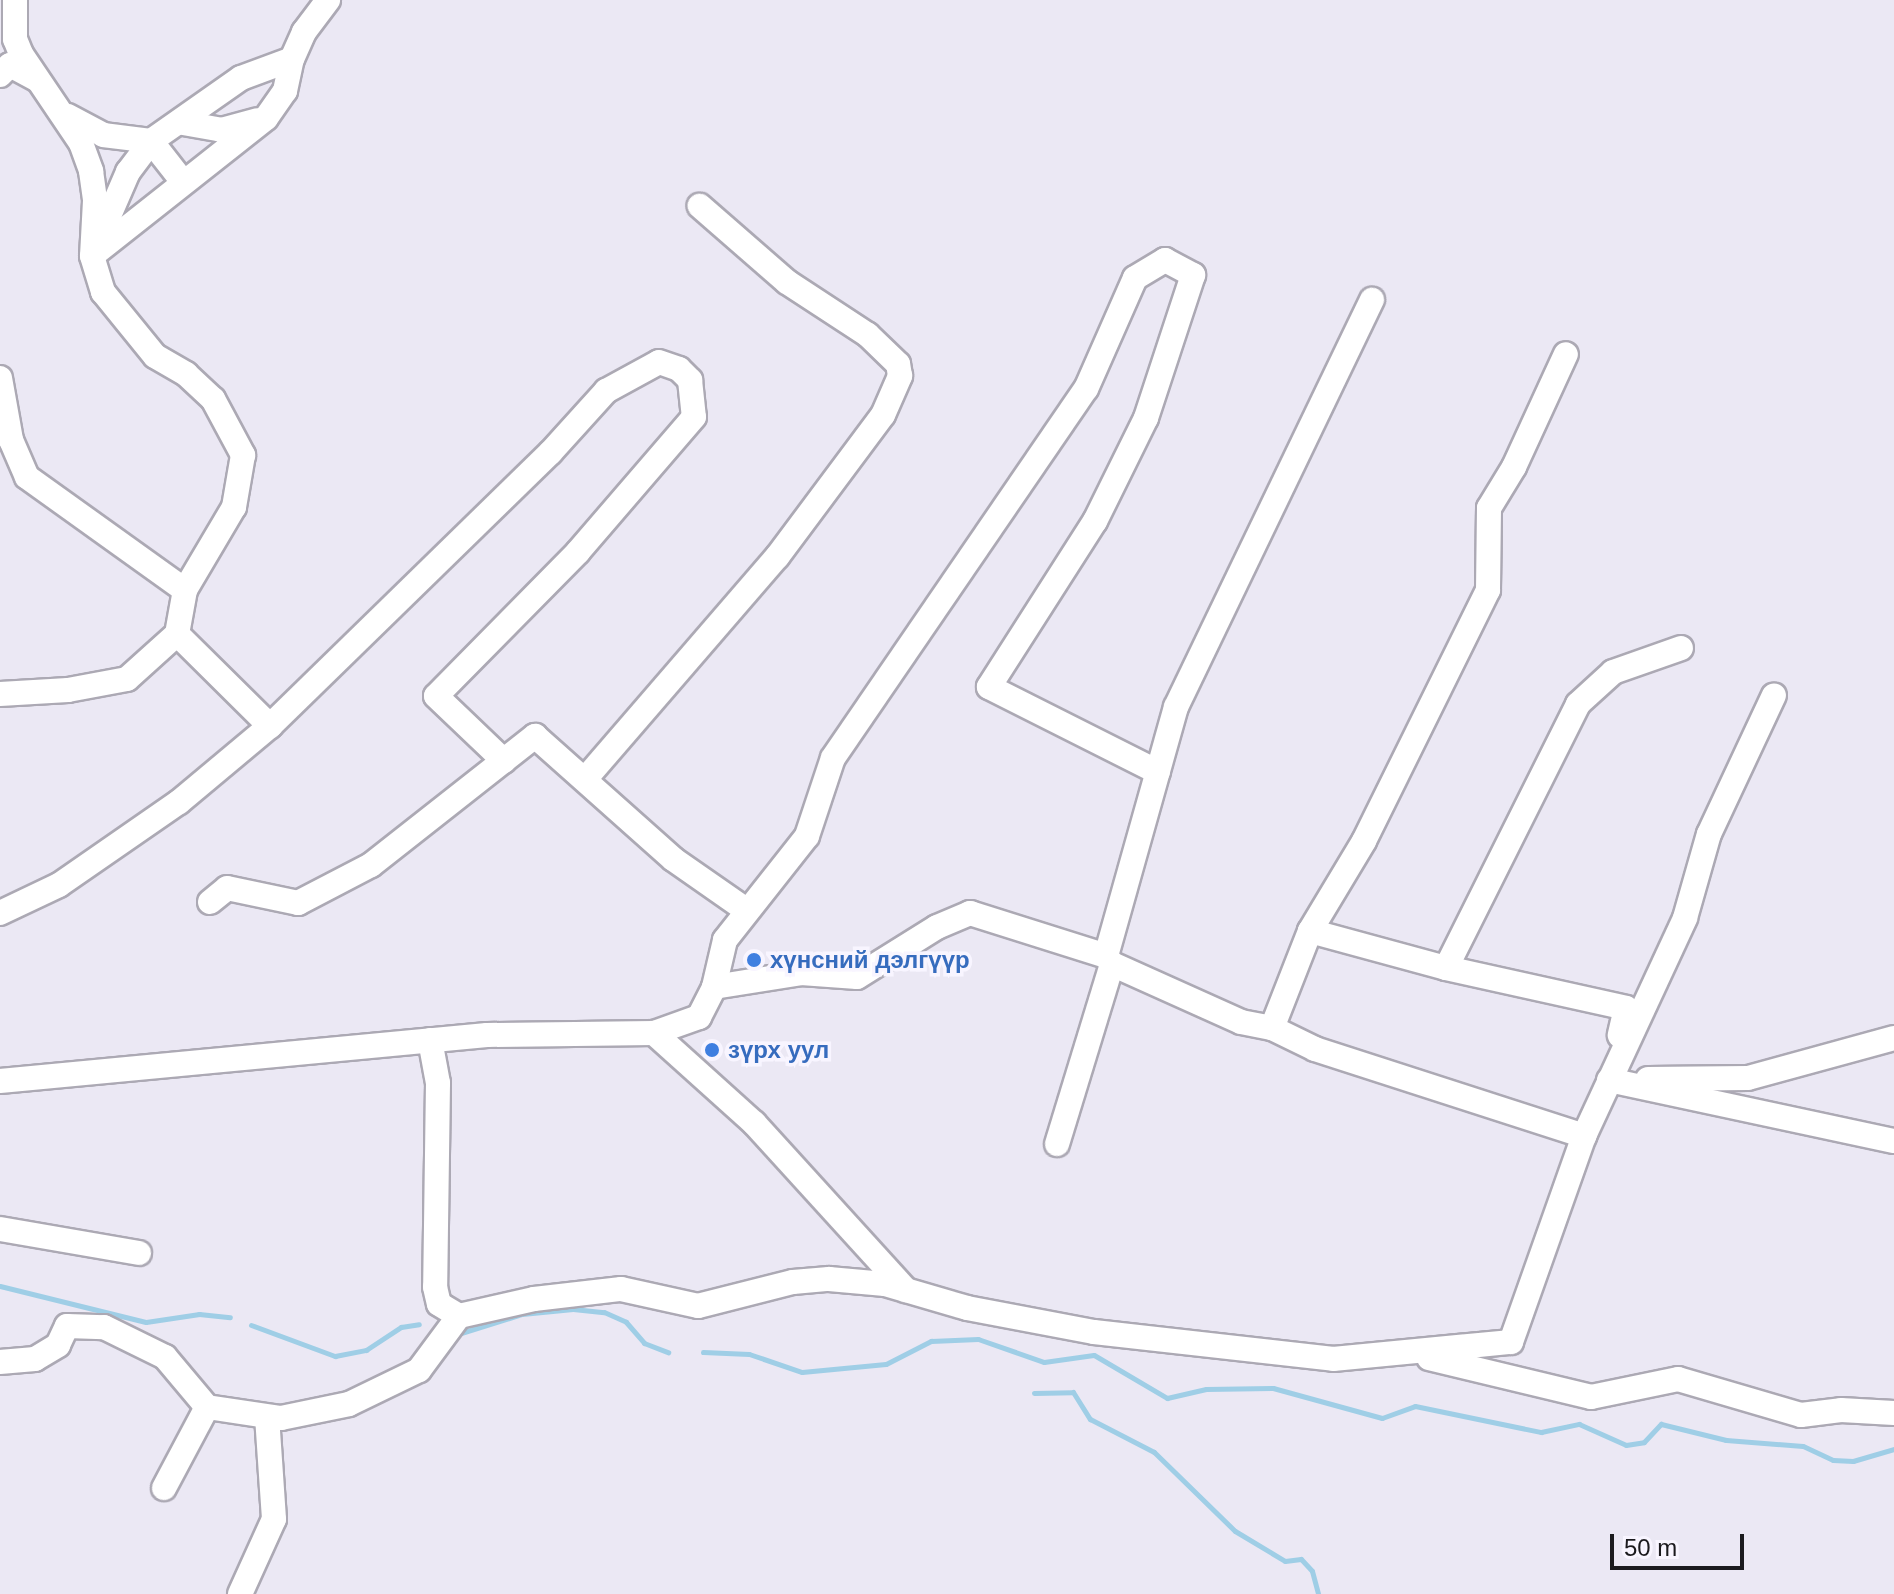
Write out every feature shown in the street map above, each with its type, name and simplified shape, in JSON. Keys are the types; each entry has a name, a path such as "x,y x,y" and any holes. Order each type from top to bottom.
{"street":[{"path":"0,694 127,679 177,634 185,590 234,507 243,455 213,399 186,374 155,356 103,292 92,256 95,201 91,171 62,112 15,39 15,0"},
{"path":"92,256 266,118 285,91 292,59 304,32 328,0"},
{"path":"92,256 128,172 151,141 183,123 241,78 292,59"},
{"path":"3,66 39,80"},
{"path":"62,112 103,135 151,141 183,182"},
{"path":"183,123 221,130 266,118"},
{"path":"586,778 777,557 883,415 900,376 898,364 868,335 787,282 700,206"},
{"path":"0,1081 430,1040 654,1033 699,1017 714,987 725,940 807,836 833,758 1086,389 1135,278 1165,260 1193,275 1146,418 1095,521 989,687 1158,772"},
{"path":"1057,1144 1176,707 1372,300"},
{"path":"1272,1028 1310,931 1364,841 1488,590 1489,508 1514,467 1566,354"},
{"path":"0,913 59,885 179,802 270,726 550,453 606,391 659,362 679,369 690,380 694,417 578,552 436,696 504,761"},
{"path":"0,378 11,440 27,477 185,590"},
{"path":"177,634 270,726"},
{"path":"1446,968 1578,704 1613,672 1681,648"},
{"path":"0,1362 35,1359 58,1345 67,1326 104,1327 165,1357 207,1407 267,1417 349,1404 419,1370 459,1316 534,1299 621,1289 698,1306 793,1282 829,1279 906,1290 967,1308 1094,1332 1333,1359 1511,1342 1584,1136 1685,918 1709,834 1774,695"},
{"path":"210,902 227,888 298,903 371,865 535,736 586,778 673,859 746,910"},
{"path":"714,987 801,973 857,977 937,927 970,913 1109,960 1241,1022 1272,1028 1315,1049 1584,1136"},
{"path":"1310,931 1446,968 1626,1008 1609,1080"},
{"path":"654,1033 754,1123 906,1290"},
{"path":"1609,1080 1748,1078 1894,1038"},
{"path":"430,1040 438,1083 435,1287 439,1304 459,1316"},
{"path":"1609,1080 1894,1141"},
{"path":"0,1229 139,1253"},
{"path":"1403,1352 1591,1397 1678,1379 1801,1415 1841,1410 1894,1413"},
{"path":"164,1488 207,1407"},
{"path":"240,1594 274,1519 267,1417"}],"waterway":[{"path":"0,1286 146,1322 199,1314 230,1317"},
{"path":"461,1333 522,1314 573,1309 604,1312 626,1322 644,1343 668,1352"},
{"path":"251,1325 335,1356 366,1350 401,1327 419,1324"},
{"path":"703,1352 749,1354 802,1372 886,1364 931,1341 978,1339 1044,1362 1094,1355 1167,1398 1206,1389 1273,1388 1382,1418 1415,1406 1541,1432 1579,1424 1626,1445 1644,1442 1661,1424 1726,1440 1803,1446 1833,1460 1853,1461 1894,1449"},
{"path":"1034,1393 1073,1392 1090,1419 1154,1452 1235,1531 1285,1561 1301,1559 1312,1571 1318,1594"}],"place":[{"name":"хүнсний дэлгүүр","path":"754,960"},
{"name":"зүрх уул","path":"712,1050"}]}
